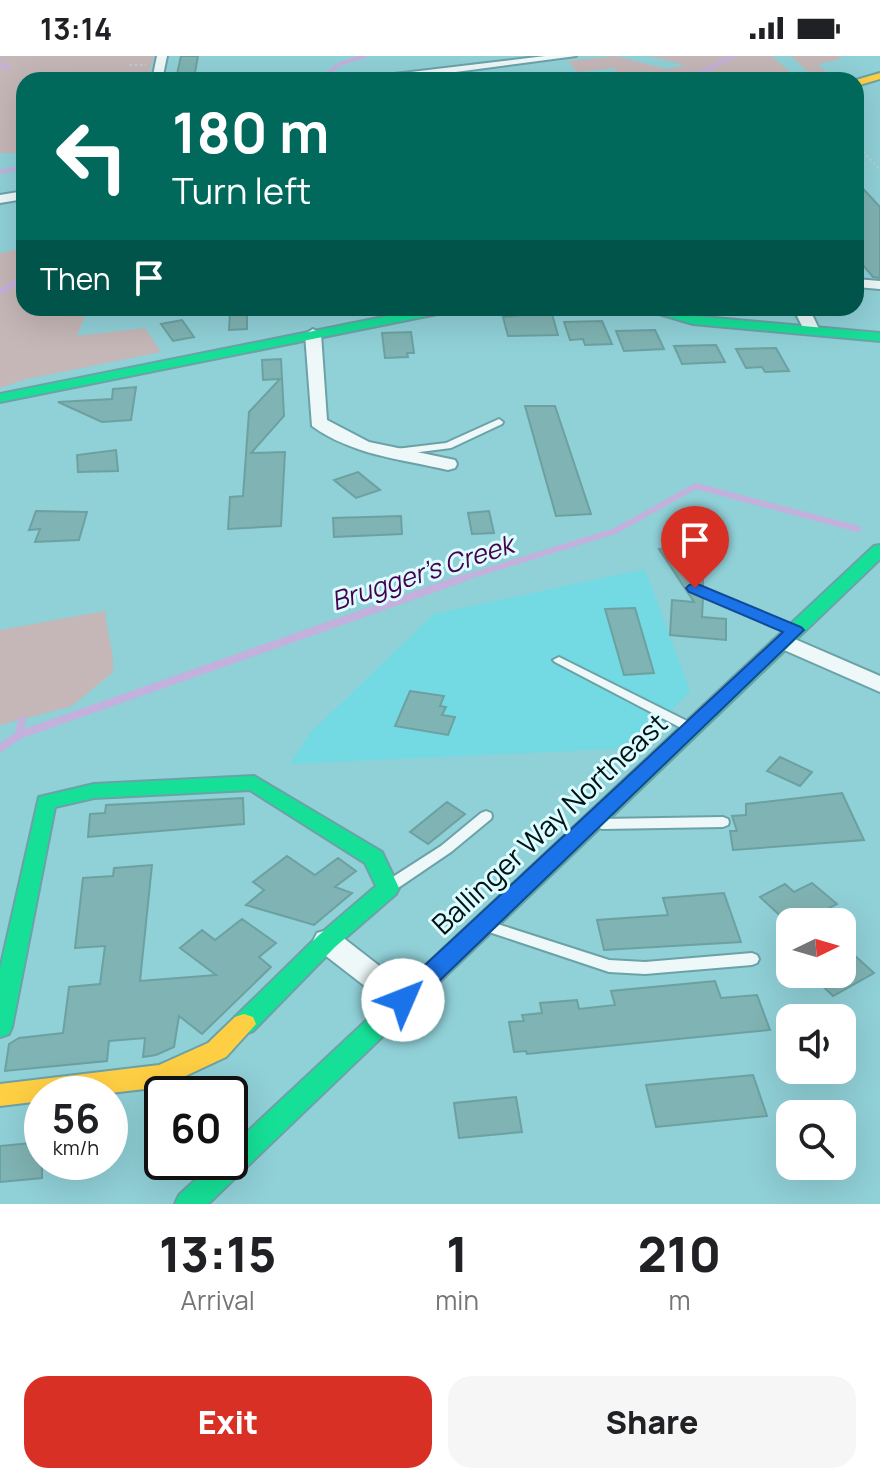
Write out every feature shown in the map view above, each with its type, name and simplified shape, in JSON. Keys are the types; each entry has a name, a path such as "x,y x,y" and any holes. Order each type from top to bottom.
{"street":[{"path":"436,72 571,56"},
{"path":"0,398 401,316"},
{"path":"677,316 880,337"},
{"path":"805,316 812,331"},
{"path":"313,334 318,422 337,436 448,464"},
{"name":"Ballinger Way Northeast","path":"189,1204 880,550"},
{"path":"789,636 880,685"},
{"path":"0,1027 46,802 94,791 254,783 374,858 388,888 327,941 217,1050 162,1076 0,1095"},
{"path":"327,941 403,1000"}],"lane":[{"path":"396,452 448,446 499,422"},
{"path":"695,588 789,636"},
{"path":"559,660 691,728"},
{"path":"388,888 446,849 486,816"},
{"path":"589,824 723,822"},
{"path":"483,925 561,953 609,966 645,968 752,959"}],"path":[{"path":"864,153 880,169"}],"shaded area":[{"path":"0,56 154,56 149,72 16,72 16,153 0,153"},
{"path":"615,56 667,69 685,65 650,56 772,56 790,72 614,72 616,68 577,72 568,61"},
{"path":"791,56 837,56 841,59 818,64 826,72 808,72"},
{"path":"16,250 16,316 85,316 77,336 145,328 161,352 27,379 0,388 0,253"},
{"path":"645,569 690,691 637,748 290,764 310,733 434,614"},
{"path":"105,611 113,672 72,706 0,725 0,630"}],"building":[{"path":"181,56 198,56 195,72 178,72"},
{"path":"864,190 880,207 880,278 873,277 864,266"},
{"path":"230,316 247,316 247,329 229,330"},
{"path":"553,316 558,335 508,336 503,317"},
{"path":"182,320 194,337 173,341 161,324"},
{"path":"602,321 612,344 585,345 583,339 570,340 564,322"},
{"path":"655,330 664,349 624,351 616,331"},
{"path":"411,332 414,353 407,353 408,357 385,358 382,333"},
{"path":"716,345 725,362 682,364 674,346"},
{"path":"776,348 789,371 765,372 762,367 746,368 736,349"},
{"path":"281,359 284,416 251,453 285,452 281,526 228,529 230,497 243,496 249,412 280,379 263,380 262,360"},
{"path":"136,387 131,420 102,422 58,402 112,399 113,389"},
{"path":"525,406 555,406 591,514 556,516"},
{"path":"116,450 118,471 78,472 77,455"},
{"path":"358,472 380,490 356,498 334,480"},
{"path":"36,511 87,512 79,540 35,542 40,529 29,530"},
{"path":"489,511 494,533 472,534 468,513"},
{"path":"401,516 402,534 334,537 333,518"},
{"path":"683,546 703,575 703,585 693,582 687,589 703,598 702,617 726,619 726,640 670,635 672,600 694,602 659,549"},
{"path":"635,608 654,673 624,675 605,609"},
{"path":"410,691 444,696 440,706 446,707 442,715 455,717 448,735 395,726"},
{"path":"780,757 812,772 800,786 767,771"},
{"path":"842,793 864,840 733,850 730,831 737,831 732,816 746,815 746,804"},
{"path":"243,798 244,824 88,837 90,814 105,813 106,805"},
{"path":"447,802 465,814 428,844 410,832"},
{"path":"287,856 315,875 338,858 356,871 335,887 352,893 314,925 246,905 264,890 253,882"},
{"path":"152,865 140,981 216,975 180,948 202,930 215,940 242,919 276,943 259,957 271,967 202,1034 179,1016 174,1047 156,1055 143,1057 145,1038 109,1041 107,1061 5,1071 9,1044 19,1038 63,1033 69,987 100,984 105,946 75,948 83,878 113,876 114,868"},
{"path":"812,883 837,904 829,908 776,908 776,912 760,897 785,884 794,892"},
{"path":"724,893 741,942 604,950 597,920 668,915 663,898"},
{"path":"856,957 874,973 856,983"},
{"path":"715,981 721,998 757,995 770,1030 527,1054 526,1051 514,1052 509,1022 524,1021 522,1015 542,1013 540,1003 577,1000 579,1009 615,1005 611,991"},
{"path":"825,988 847,988 833,996"},
{"path":"753,1075 767,1116 656,1127 646,1085"},
{"path":"516,1097 522,1132 459,1138 454,1103"},
{"path":"24,1144 24,1180 0,1182 0,1146"}],"waterway":[{"path":"329,72 365,56"},
{"path":"701,72 734,56"},
{"path":"0,64 9,68"},
{"path":"0,172 16,169"},
{"path":"0,292 16,283"},
{"name":"Brugger's Creek","path":"460,579 615,531 696,486 858,529"},
{"name":"Brugger's Creek","path":"19,735 460,579"},
{"path":"19,735 22,720"},
{"name":"Brugger's Creek","path":"0,748 19,735"}],"traffic: fast":[{"path":"0,398 407,316"},
{"path":"677,316 880,337"},
{"path":"189,1204 880,550"},
{"path":"0,1027 46,802 94,791 254,783 374,858 388,888 327,941 244,1024"}],"traffic: slow":[{"path":"864,81 880,76"},
{"path":"0,1095 162,1076 217,1050 244,1024"}],"route":[{"path":"403,1000 795,630 695,588"}]}
